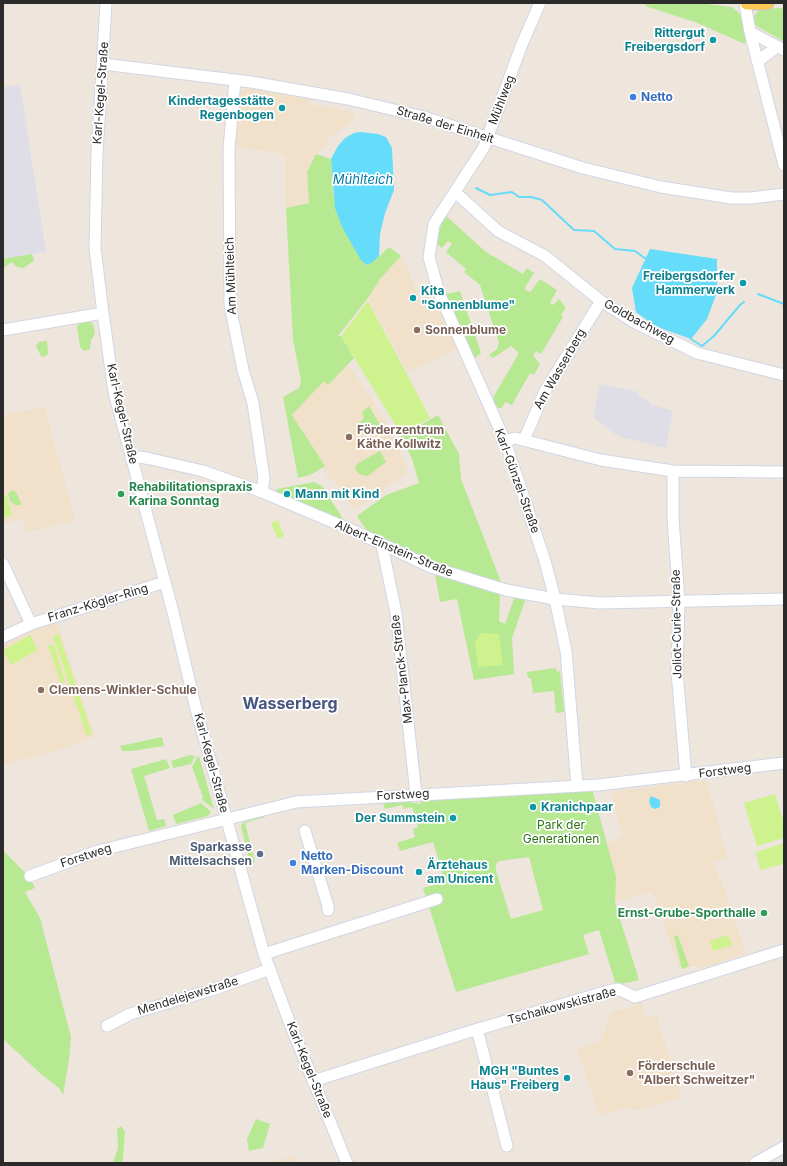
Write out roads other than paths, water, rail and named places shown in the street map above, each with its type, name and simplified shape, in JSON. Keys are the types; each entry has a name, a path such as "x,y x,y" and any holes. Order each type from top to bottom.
{"main road":[{"path":"746,3 767,3"}],"street":[{"name":"Karl-Kegel-Straße","path":"106,3 95,200 96,265 114,392 165,582 195,705 264,954 313,1081 347,1163"},
{"name":"Mühlweg","path":"455,192 488,138 522,44 540,3"},
{"path":"746,3 750,32 784,165"},
{"path":"750,32 781,48"},
{"path":"758,61 781,48"},
{"name":"Straße der Einheit","path":"103,64 235,80 348,99 424,117 605,174 661,187 732,198 751,198 784,194"},
{"name":"Am Mühlteich","path":"235,80 229,149 230,305 243,370 254,402 264,478 262,492"},
{"name":"Goldbachweg","path":"455,192 498,231 545,256 601,302 632,321 697,353 784,375"},
{"name":"Karl-Günzel-Straße","path":"455,192 434,224 430,247 431,267 439,293 505,441 532,520 555,599 566,651 578,786"},
{"name":"Am Wasserberg","path":"524,440 545,391 601,302"},
{"path":"3,330 102,313"},
{"path":"505,441 515,438 601,460 673,471 784,472"},
{"name":"Albert-Einstein-Straße","path":"131,458 140,457 190,468 262,492 431,567 489,586 555,599 600,603 784,599"},
{"name":"Joliot-Curie-Straße","path":"673,471 673,518 679,601 677,672 686,776"},
{"name":"Max-Planck-Straße","path":"382,545 396,612 416,794"},
{"path":"3,564 31,624"},
{"name":"Franz-Kögler-Ring","path":"3,637 31,624 165,582"},
{"name":"Forstweg","path":"30,876 98,850 296,802 578,786 686,776 784,763"},
{"path":"306,831 328,910"},
{"path":"264,954 437,899"},
{"name":"Tschaikowskistraße","path":"313,1081 477,1029 618,989 635,997 784,950"},
{"name":"Mendelejewstraße","path":"107,1026 130,1014 212,990 270,969"},
{"path":"477,1029 508,1146"},
{"path":"755,1163 784,1147"}],"water":[{"name":"Mühlteich","path":"361,132 378,134 386,137 392,148 394,190 385,213 380,234 379,256 367,265 361,260 342,227 335,208 331,159 338,146 345,138 354,133"},
{"path":"650,249 717,259 717,292 707,319 691,339 655,326 636,312 632,288"},
{"path":"651,796 660,800 660,807 655,809 651,807 649,801"}],"waterway":[{"path":"476,188 490,195 512,192 519,197 531,197 542,200 574,230 594,231 615,249 635,251 646,259"},
{"path":"758,294 784,304"},
{"path":"691,339 702,346 714,336 744,302"}],"place":[{"name":"Rittergut Freibergsdorf","path":"713,40"},
{"name":"Netto","path":"633,97"},
{"name":"Kindertagesstätte Regenbogen","path":"282,108"},
{"name":"Freibergsdorfer Hammerwerk","path":"743,283"},
{"name":"Kita \"Sonnenblume\"","path":"413,298"},
{"name":"Sonnenblume","path":"417,330"},
{"name":"Förderzentrum Käthe Kollwitz","path":"349,437"},
{"name":"Rehabilitationspraxis Karina Sonntag","path":"121,494"},
{"name":"Mann mit Kind","path":"287,494"},
{"name":"Clemens-Winkler-Schule","path":"41,690"},
{"name":"Kranichpaar","path":"533,807"},
{"name":"Der Summstein","path":"453,818"},
{"name":"Sparkasse Mittelsachsen","path":"260,854"},
{"name":"Netto Marken-Discount","path":"293,863"},
{"name":"Ärztehaus am Unicent","path":"419,872"},
{"name":"Ernst-Grube-Sporthalle","path":"764,913"},
{"name":"Förderschule \"Albert Schweitzer\"","path":"630,1073"},
{"name":"MGH \"Buntes Haus\" Freiberg","path":"567,1078"}],"district":[{"name":"Wasserberg","path":"290,704"}],"park label":[{"name":"Park der Generationen","path":"561,832"}]}
